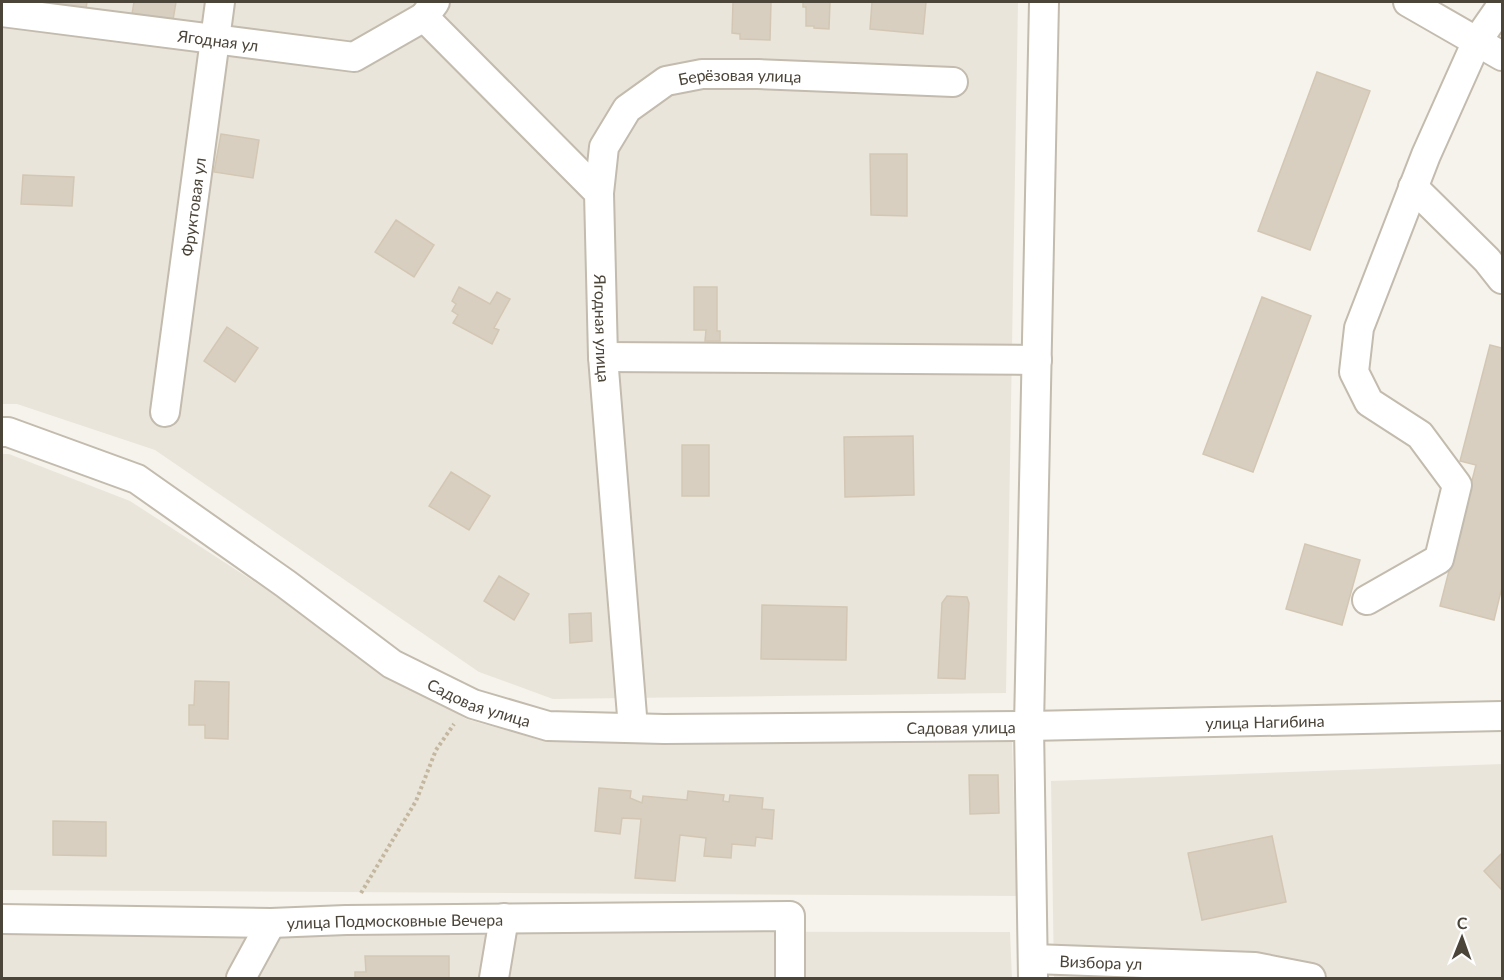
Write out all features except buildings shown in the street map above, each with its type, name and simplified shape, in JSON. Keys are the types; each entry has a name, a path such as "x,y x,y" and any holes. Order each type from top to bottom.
{"street":[{"name":"Фруктовая ул","path":"165,412 220,2"},
{"path":"1033,969 1029,726 1044,2"},
{"path":"1408,2 1503,56"},
{"path":"1367,600 1439,559 1457,485 1420,435 1369,402 1354,372 1359,327 1413,187 1477,41 1503,5"},
{"name":"Ягодная ул","path":"2,12 354,57 430,10"},
{"path":"430,10 599,193"},
{"name":"Берёзовая улица","path":"599,193 604,147 627,109 666,81 702,74 758,74 953,82"},
{"path":"1413,187 1487,260 1503,279"},
{"name":"Ягодная улица","path":"599,193 603,357 633,728"},
{"path":"603,357 1037,360"},
{"name":"Садовая улица","path":"2,432 8,432 137,479 286,584 392,664 474,705 548,726 633,728 1029,726"},
{"name":"улица Нагибина","path":"1029,726 1503,716"},
{"name":"улица Подмосковные Вечера","path":"2,919 271,923 346,920 790,916 790,978"},
{"path":"494,978 504,918"},
{"path":"241,978 271,923"},
{"name":"Визбора ул","path":"1033,969 1255,967 1311,978"}],"path":[{"path":"346,920 416,801 436,750"}],"shaded area":[{"path":"2,2 1018,2 1006,693 553,699 479,672 155,450 17,404 2,404"},
{"path":"2,454 9,454 130,501 466,719 543,741 1012,740 1017,896 2,890"},
{"path":"1502,764 1502,978 1054,978 1051,781"},
{"path":"2,931 1010,932 1012,978 2,978"}]}
